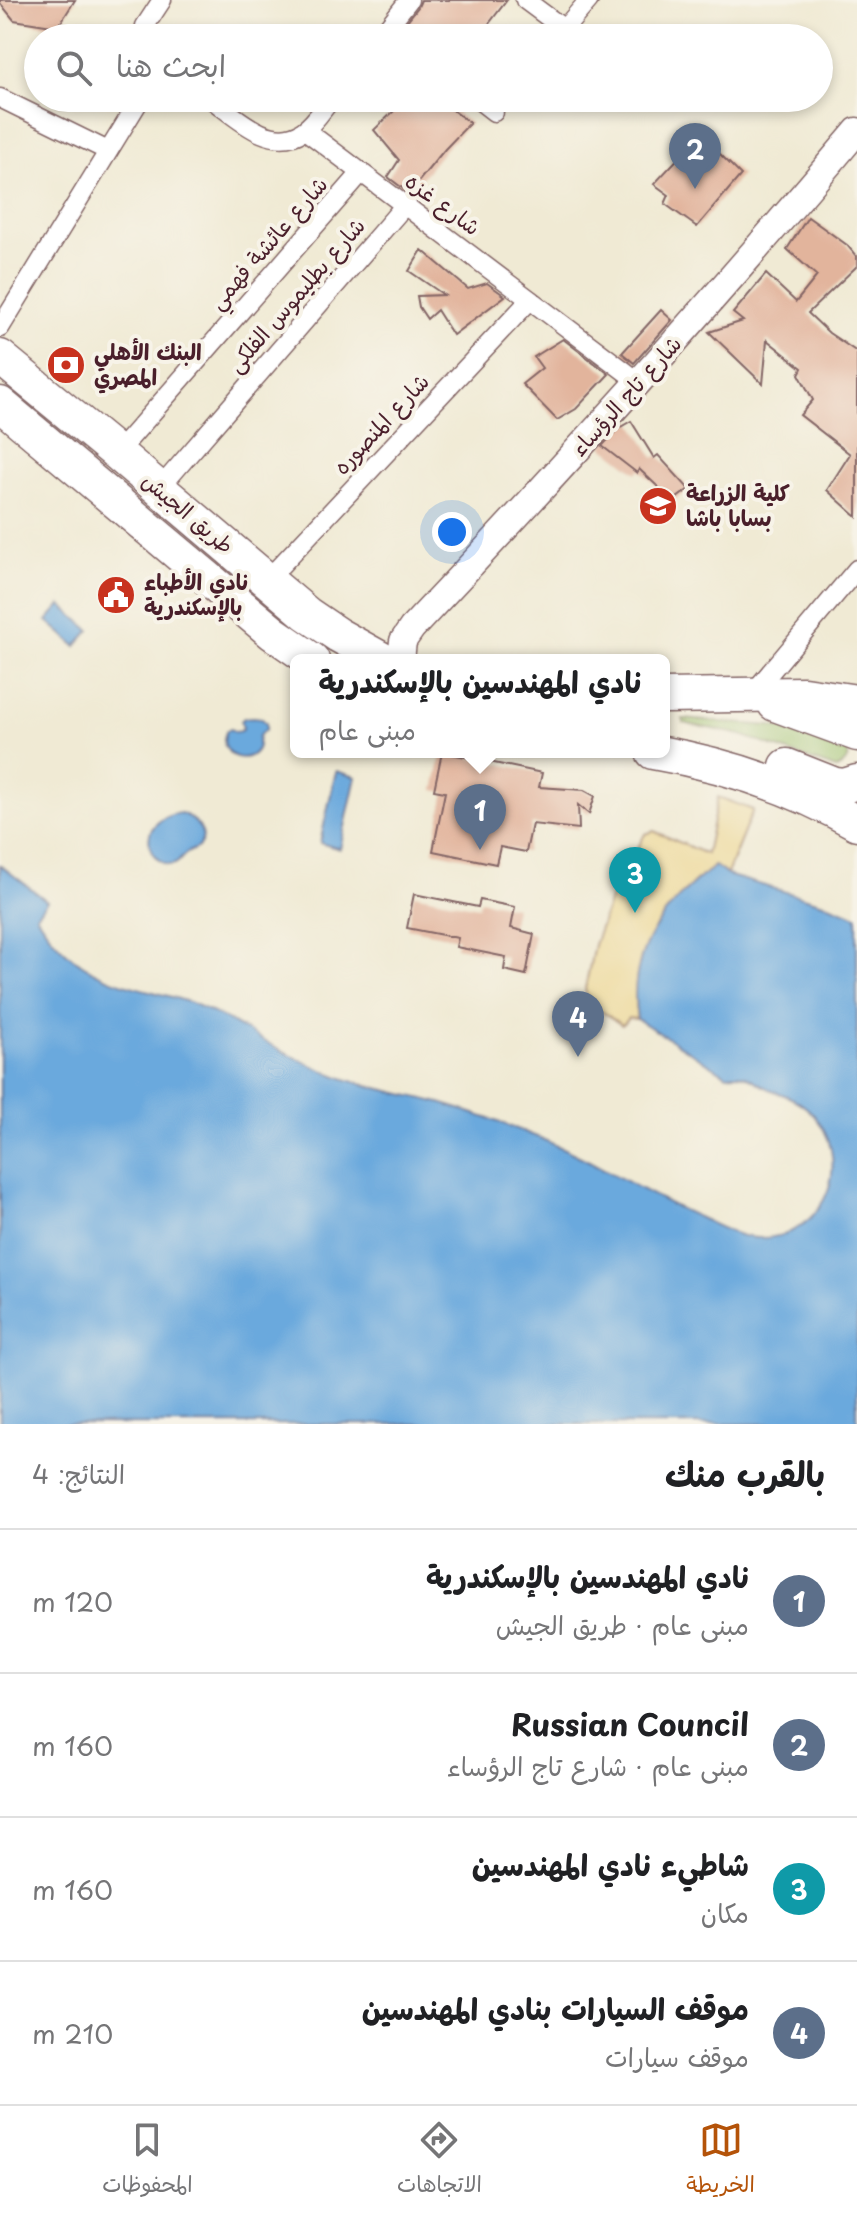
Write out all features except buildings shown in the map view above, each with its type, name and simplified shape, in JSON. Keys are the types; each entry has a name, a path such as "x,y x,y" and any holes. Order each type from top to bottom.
{"highway":[{"name":"طريق الجيش","path":"0,357 318,621 372,654"},
{"name":"طريق الجيش","path":"0,404 273,633 303,654"},
{"path":"753,693 857,734"},
{"path":"670,696 804,694 857,702"},
{"path":"670,755 771,783 857,823"},
{"path":"691,759 751,759 791,767 835,785 857,782"}],"street":[{"path":"395,24 409,0"},
{"path":"525,0 557,24"},
{"path":"568,24 589,0"},
{"path":"146,24 154,2"},
{"path":"0,98 24,110"},
{"path":"29,112 108,151"},
{"path":"0,328 132,112"},
{"path":"230,112 258,132 286,138 305,130 320,112"},
{"name":"شارع غزه","path":"305,130 639,382"},
{"name":"شارع تاج الرؤساء","path":"402,654 403,641 412,628 556,476 787,215 857,131"},
{"name":"شارع عائشة فهمي","path":"117,453 361,173"},
{"name":"شارع بطليموس الفلكى","path":"159,489 405,205"},
{"name":"شارع المنصوره","path":"267,580 530,300"},
{"path":"753,693 857,569"}],"green space":[{"path":"683,719 802,731 847,745 848,757 836,769 741,735 683,723"}],"sand":[{"path":"718,797 753,810 727,874 714,866 665,914 643,951 637,972 637,1019 628,1018 622,1025 589,1003 585,989 594,945 610,900 645,834 654,831 706,854"}],"water":[{"path":"61,605 90,630 76,646 47,621"},
{"path":"244,718 261,718 266,723 266,730 258,738 255,752 248,757 236,757 224,744 224,737 227,730 240,731"},
{"path":"336,771 356,777 340,849 320,843"},
{"path":"181,813 191,818 203,836 198,847 171,865 160,861 154,854 150,836 161,820"},
{"path":"0,865 47,901 36,915 60,946 82,965 103,976 203,1008 292,1056 340,1077 440,1103 533,1135 730,1232 755,1238 793,1231 816,1212 824,1200 832,1172 828,1139 814,1115 801,1103 747,1076 727,1075 637,1019 637,972 643,951 665,914 715,866 727,875 824,903 857,916 857,1424 0,1424"}],"place":[{"name":"Russian Council","path":"695,189"},
{"name":"البنك الأهلي المصري","path":"66,365"},
{"name":"كلية الزراعة بسابا باشا","path":"658,506"},
{"name":"نادي الأطباء بالإسكندرية","path":"116,595"},
{"name":"نادي المهندسين بالإسكندرية","path":"480,850"},
{"name":"شاطيء نادي المهندسين","path":"635,913"},
{"name":"موقف السيارات بنادي المهندسين","path":"578,1057"}]}
